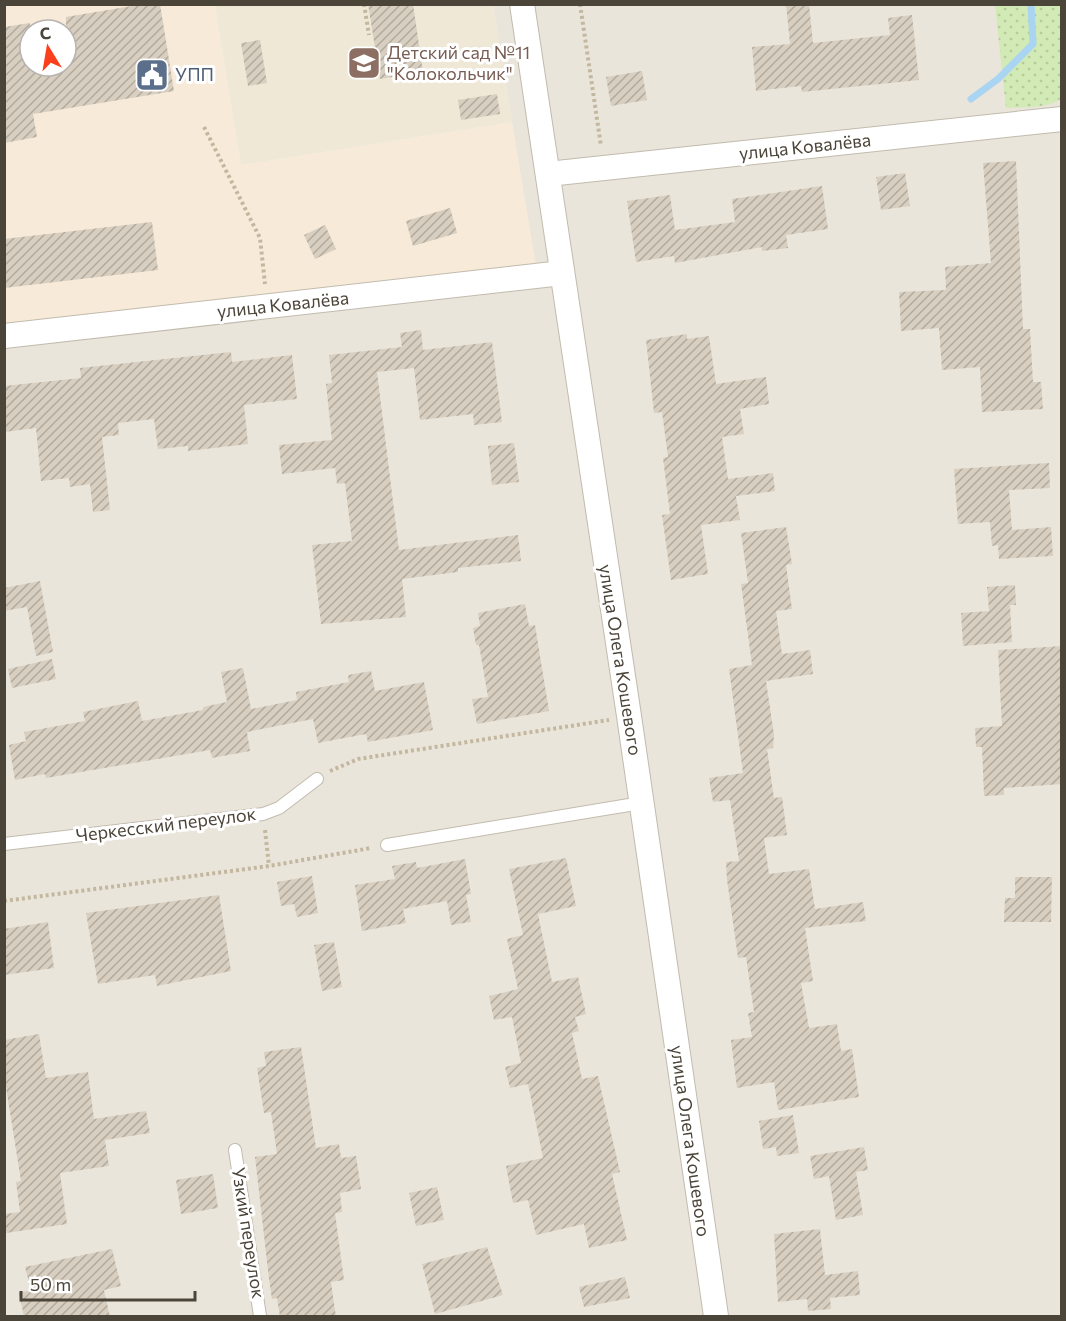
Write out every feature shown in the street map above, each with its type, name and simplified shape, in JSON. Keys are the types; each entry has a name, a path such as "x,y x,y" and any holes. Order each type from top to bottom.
{"street":[{"name":"улица Олега Кошевого","path":"522,4 716,1317"},
{"name":"улица Ковалёва","path":"548,174 1062,119"},
{"name":"улица Ковалёва","path":"4,336 562,273"}],"lane":[{"name":"Черкесский переулок","path":"4,844 263,814 279,808 317,779"},
{"path":"387,845 641,802"},
{"name":"Узкий переулок","path":"235,1150 260,1317"}],"path":[{"path":"364,4 369,35"},
{"path":"580,4 604,168"},
{"path":"204,127 260,238 267,307"},
{"path":"317,779 335,768 358,759 629,716"},
{"path":"263,814 270,866"},
{"path":"4,901 270,866 387,845"}],"shaded area":[{"path":"4,5 215,5 241,165 512,122 536,266 5,326"},
{"name":"Детский сад №11 \"Колокольчик\"","path":"215,5 493,5 512,122 241,165"},
{"path":"493,5 1061,5 1061,1316 5,1316 4,326 535,266"}],"green space":[{"path":"995,5 1061,5 1062,98 1043,106 1006,108"}],"building":[{"path":"144,4 160,4 174,91 33,114 37,137 4,143 4,27 18,25 18,78 78,78 78,18 66,17"},
{"path":"368,4 413,4 423,72 380,79"},
{"path":"786,4 809,4 813,43 890,35 888,18 912,15 919,80 802,92 801,86 756,91 752,47 790,44"},
{"path":"260,40 267,83 248,86 241,43"},
{"path":"642,71 647,100 611,106 606,77"},
{"path":"497,94 500,114 461,120 458,100"},
{"path":"1016,161 1023,329 1030,329 1033,382 1041,382 1043,409 982,412 980,367 942,370 939,328 901,331 899,292 946,290 945,267 991,263 983,163"},
{"path":"905,173 910,206 881,210 876,177"},
{"path":"822,186 828,229 786,235 788,248 762,251 762,247 675,263 674,256 636,262 627,201 670,195 675,230 735,222 732,199"},
{"path":"450,208 457,233 413,246 406,221"},
{"path":"152,222 158,270 4,288 4,239"},
{"path":"325,225 336,249 315,259 304,235"},
{"path":"421,330 423,350 492,342 502,422 474,425 473,414 420,420 414,368 377,372 399,550 518,535 521,561 458,568 458,572 402,579 406,617 321,624 312,545 352,541 345,483 337,484 335,468 282,474 279,445 332,440 326,384 332,383 329,355 402,347 400,333"},
{"path":"687,334 687,339 709,336 716,384 766,377 769,404 740,409 744,434 722,437 728,479 773,473 775,491 736,496 740,520 701,525 708,574 671,580 662,515 670,514 663,458 668,457 662,412 654,413 646,340"},
{"path":"231,352 232,362 292,355 297,399 244,405 248,444 188,451 188,446 158,449 154,419 118,423 119,435 102,437 110,510 93,512 90,484 70,487 69,478 41,481 36,428 4,432 4,386 81,378 80,368"},
{"path":"514,443 519,482 492,485 488,446"},
{"path":"1049,463 1050,488 1009,490 1012,530 1051,527 1053,556 999,559 998,545 992,546 990,522 958,524 954,469"},
{"path":"786,527 792,564 786,565 792,609 776,611 782,654 810,650 813,674 766,681 774,735 773,748 767,749 774,798 782,797 787,835 764,838 769,874 809,869 815,909 863,902 866,921 805,928 813,981 801,983 809,1028 837,1024 841,1051 852,1049 859,1097 778,1110 774,1082 737,1088 731,1040 752,1037 748,1013 754,1012 746,957 738,958 727,880 726,862 739,861 730,800 713,802 709,778 743,773 729,669 752,665 741,584 748,583 741,533"},
{"path":"40,581 53,652 36,656 27,607 4,611 4,588"},
{"path":"1015,585 1016,605 1010,605 1012,642 963,646 961,613 989,611 987,587"},
{"path":"525,604 529,626 535,625 549,711 477,724 472,699 488,697 479,645 476,645 473,628 480,626 478,613"},
{"path":"1062,646 1062,784 1004,788 1004,795 984,796 982,747 976,747 975,728 1002,726 998,650"},
{"path":"52,659 56,679 12,688 8,669"},
{"path":"243,668 251,709 297,700 296,692 349,682 348,675 371,671 375,691 424,682 433,730 368,742 366,734 318,743 313,719 247,732 250,751 212,758 210,750 46,778 45,774 15,780 9,745 26,741 24,732 85,721 83,712 138,701 142,721 203,710 203,707 227,702 221,672"},
{"path":"566,858 576,906 538,914 552,982 578,977 586,1014 575,1017 579,1031 572,1033 582,1079 598,1076 620,1172 612,1174 627,1240 589,1248 584,1224 536,1235 528,1200 513,1203 506,1166 543,1158 528,1084 510,1088 505,1067 521,1063 512,1017 494,1020 489,996 518,989 507,939 523,935 509,869"},
{"path":"465,859 471,894 466,895 471,922 451,925 447,901 403,909 406,923 362,931 355,885 395,879 392,866 416,862 417,868"},
{"path":"312,876 318,913 297,917 294,904 281,906 277,882"},
{"path":"1015,877 1052,877 1051,922 1004,922 1005,898 1015,898"},
{"path":"219,895 231,971 157,986 155,975 98,984 86,913"},
{"path":"48,922 54,968 4,975 4,929"},
{"path":"334,942 342,987 322,991 314,945"},
{"path":"39,1034 46,1078 88,1072 94,1119 146,1111 150,1133 105,1140 109,1166 60,1173 67,1224 6,1233 4,1214 20,1212 16,1182 21,1181 4,1075 4,1040"},
{"path":"301,1047 316,1148 339,1144 341,1158 356,1156 361,1189 340,1193 342,1212 335,1213 344,1280 331,1282 336,1317 280,1317 277,1298 272,1299 269,1279 255,1157 277,1154 271,1112 264,1113 257,1068 266,1066 264,1052"},
{"path":"793,1115 799,1153 777,1156 776,1147 763,1149 759,1121"},
{"path":"864,1147 868,1170 856,1172 863,1215 836,1220 829,1176 814,1179 810,1156"},
{"path":"213,1174 218,1208 181,1214 176,1180"},
{"path":"437,1187 444,1220 416,1226 409,1193"},
{"path":"820,1229 825,1275 858,1271 860,1295 830,1298 831,1309 808,1311 807,1299 778,1302 774,1234"},
{"path":"487,1247 503,1295 435,1314 422,1264"},
{"path":"112,1249 121,1286 104,1290 110,1317 24,1317 19,1293 31,1290 25,1267"},
{"path":"625,1277 630,1298 584,1307 579,1287"}],"waterway":[{"path":"971,99 998,79 1033,44 1031,4"}],"place":[{"name":"Детский сад №11 \"Колокольчик\"","path":"364,63"},
{"name":"УПП","path":"152,75"}]}
